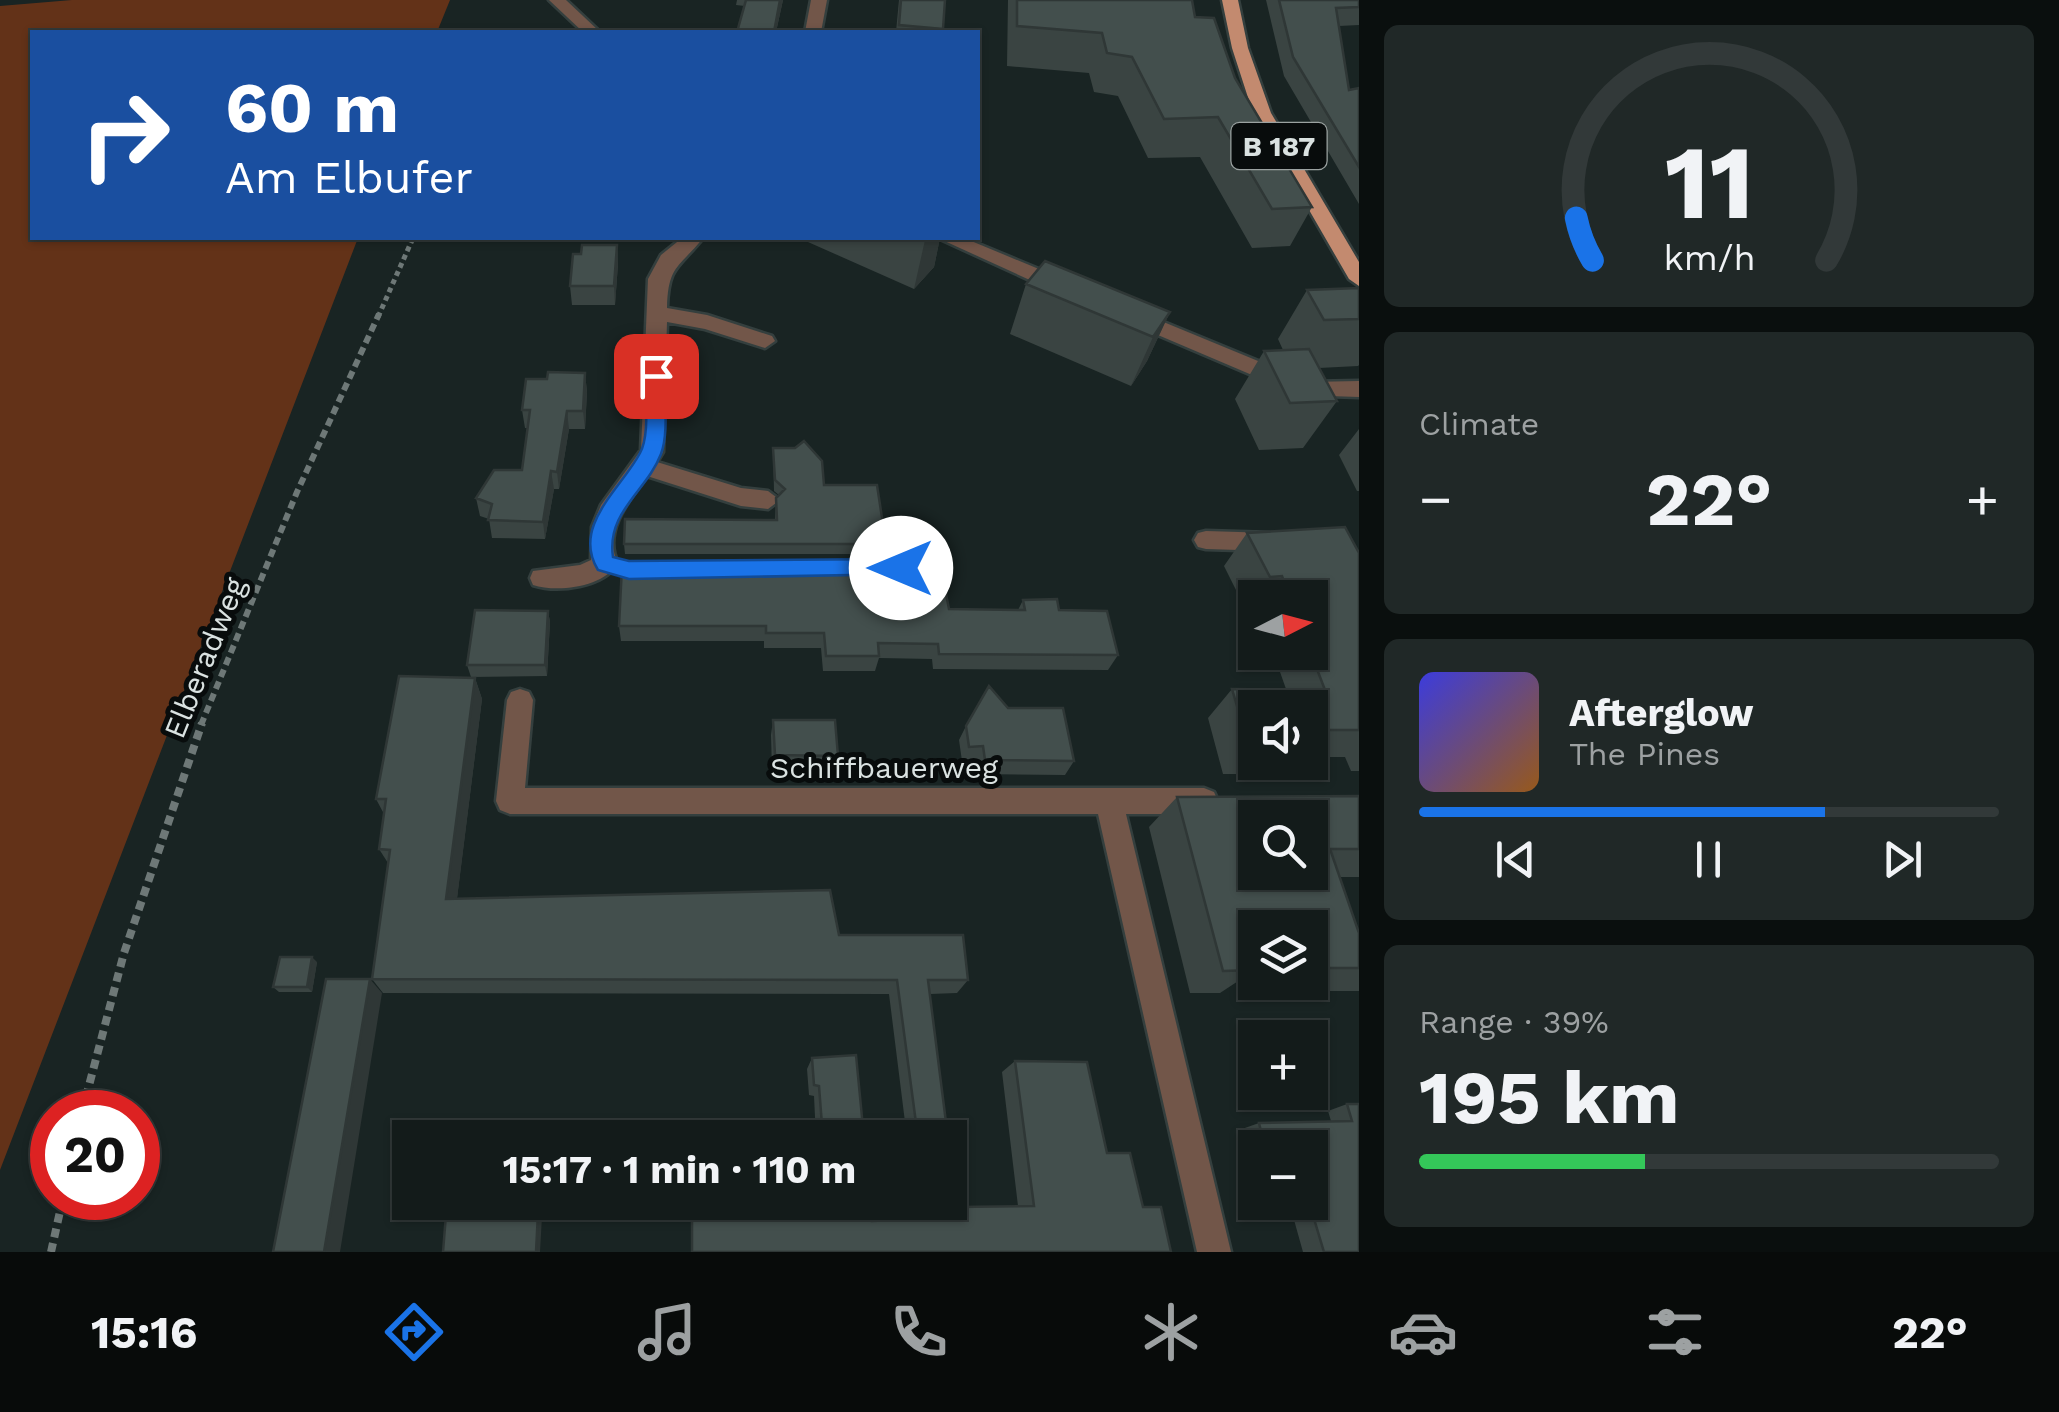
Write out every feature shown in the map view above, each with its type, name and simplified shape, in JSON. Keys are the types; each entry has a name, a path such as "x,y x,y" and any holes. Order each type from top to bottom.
{"main road":[{"name":"B 187","path":"1230,0 1246,70 1262,113 1359,279"}],"street":[{"path":"557,0 591,30"},
{"path":"813,30 819,0"},
{"path":"542,578 584,575 617,567 600,555 604,527 613,505 652,452 662,268 690,240"},
{"path":"953,240 1307,390 1359,389"},
{"path":"658,313 707,322 765,341"},
{"path":"642,466 741,498 768,500"},
{"path":"1206,540 1292,541"},
{"path":"842,568 901,568"},
{"name":"Schiffbauerweg","path":"520,700 510,801 1230,801"},
{"path":"1109,801 1214,1252"}],"path":[{"name":"Elberadweg","path":"88,1090 131,922 195,739 298,491 413,240"},
{"path":"51,1252 58,1220"}],"shaded area":[{"path":"72,0 450,0 438,30 30,30 30,240 357,240 0,1170 0,6"}],"building":[{"path":"746,0 780,0 774,30 738,30"},
{"path":"901,0 945,0 943,29 899,25"},
{"path":"1017,0 1192,0 1195,17 1214,18 1235,78 1312,207 1272,209 1218,117 1164,119 1132,57 1107,53 1102,33 1017,26"},
{"path":"1279,0 1359,0 1359,7 1336,8 1349,90 1359,88 1359,167 1293,57"},
{"path":"582,245 617,245 614,286 570,286 573,254 581,254"},
{"path":"1045,261 1170,312 1153,337 1026,284"},
{"path":"1359,288 1359,319 1324,320 1307,290"},
{"path":"1309,349 1337,401 1290,403 1264,351"},
{"path":"548,372 585,373 583,411 567,411 557,472 551,471 543,522 488,520 492,504 476,498 494,470 522,470 530,410 522,410 526,379 547,379"},
{"path":"804,441 822,461 824,485 877,485 886,544 624,544 625,519 777,520 776,498 785,489 775,480 773,448 795,448"},
{"path":"1345,527 1359,553 1359,730 1328,730 1328,690 1317,670 1328,670 1328,580 1270,577 1247,533"},
{"path":"891,563 892,570 907,570 909,590 945,589 949,609 1025,610 1023,600 1057,599 1059,610 1107,611 1118,655 939,654 938,644 878,643 879,656 826,656 824,633 766,633 766,626 619,626 622,566"},
{"path":"475,610 548,611 545,665 467,665"},
{"path":"399,676 475,678 446,899 830,890 839,935 963,935 968,980 928,980 946,1120 916,1120 897,980 372,979 390,850 379,849 386,799 376,799"},
{"path":"989,686 1008,708 1063,708 1074,761 985,760 983,746 969,747 966,726"},
{"path":"1232,689 1325,690 1238,690 1238,709"},
{"path":"773,720 835,720 838,756 775,755"},
{"path":"1359,796 1359,849 1330,849 1359,933 1359,968 1328,968 1328,910 1238,910 1238,971 1223,971 1177,797"},
{"path":"280,957 312,957 307,987 273,987"},
{"path":"326,979 370,979 324,1252 273,1252"},
{"path":"856,1055 862,1120 822,1120 812,1058"},
{"path":"1015,1061 1087,1062 1107,1153 1130,1153 1143,1207 1161,1207 1171,1252 692,1252 692,1220 967,1220 967,1207 1034,1206"},
{"path":"1347,1104 1359,1104 1359,1252 1324,1252 1314,1220 1328,1220 1328,1130 1261,1130 1259,1123 1352,1121"},
{"path":"446,1220 538,1220 536,1252 443,1252"}],"route":[{"path":"656,376 652,452 613,505 600,542 600,555 606,563 629,570 901,568"}]}
